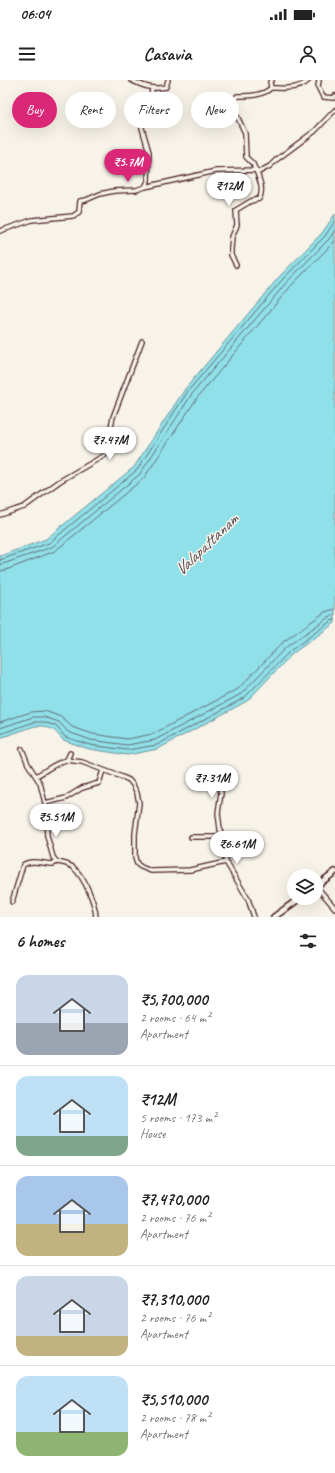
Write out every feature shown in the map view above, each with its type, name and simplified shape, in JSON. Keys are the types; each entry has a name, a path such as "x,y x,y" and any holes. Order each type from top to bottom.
{"main road":[{"path":"323,881 335,872"},
{"path":"274,917 290,905"}],"street":[{"path":"132,80 157,89 166,87 168,80"},
{"path":"272,80 270,82 272,88"},
{"path":"236,265 231,255 231,249 232,237 237,225 236,210 251,201 260,200 261,187 253,164 246,157 245,133 236,114 235,100 237,96 252,96 266,92 272,88 299,87 309,80"},
{"path":"319,80 318,87 323,97 334,98 335,96"},
{"path":"145,187 148,181 149,152 142,128 142,117 151,99 152,88"},
{"path":"0,231 32,220 73,216 79,212 80,201 100,194 114,191 136,190 216,171 257,172 270,166 315,131 335,110"},
{"path":"0,515 24,507 60,481 105,455 113,418 142,341"},
{"path":"22,749 28,764 40,783 42,796 45,803 47,836 53,857 57,862"},
{"path":"67,760 70,753"},
{"path":"36,776 54,767 61,761 67,760 82,762 129,780 137,793 139,803 135,834 135,858 137,864 152,872 190,870 226,862"},
{"path":"45,803 66,798 82,788 96,785 99,783 103,770"},
{"path":"219,784 221,793 218,813 226,862 248,899 254,917"},
{"path":"191,837 221,837"},
{"path":"12,902 23,865 26,863 36,862 53,864 57,862 68,864 75,869 92,899 96,917"},
{"path":"323,894 335,908"}],"water":[{"name":"Valapattanam","path":"335,214 335,623 292,654 247,701 158,749 128,755 89,749 63,740 54,730 44,726 35,726 0,738 0,556 46,539 134,467 185,389 279,277 322,233"}]}
